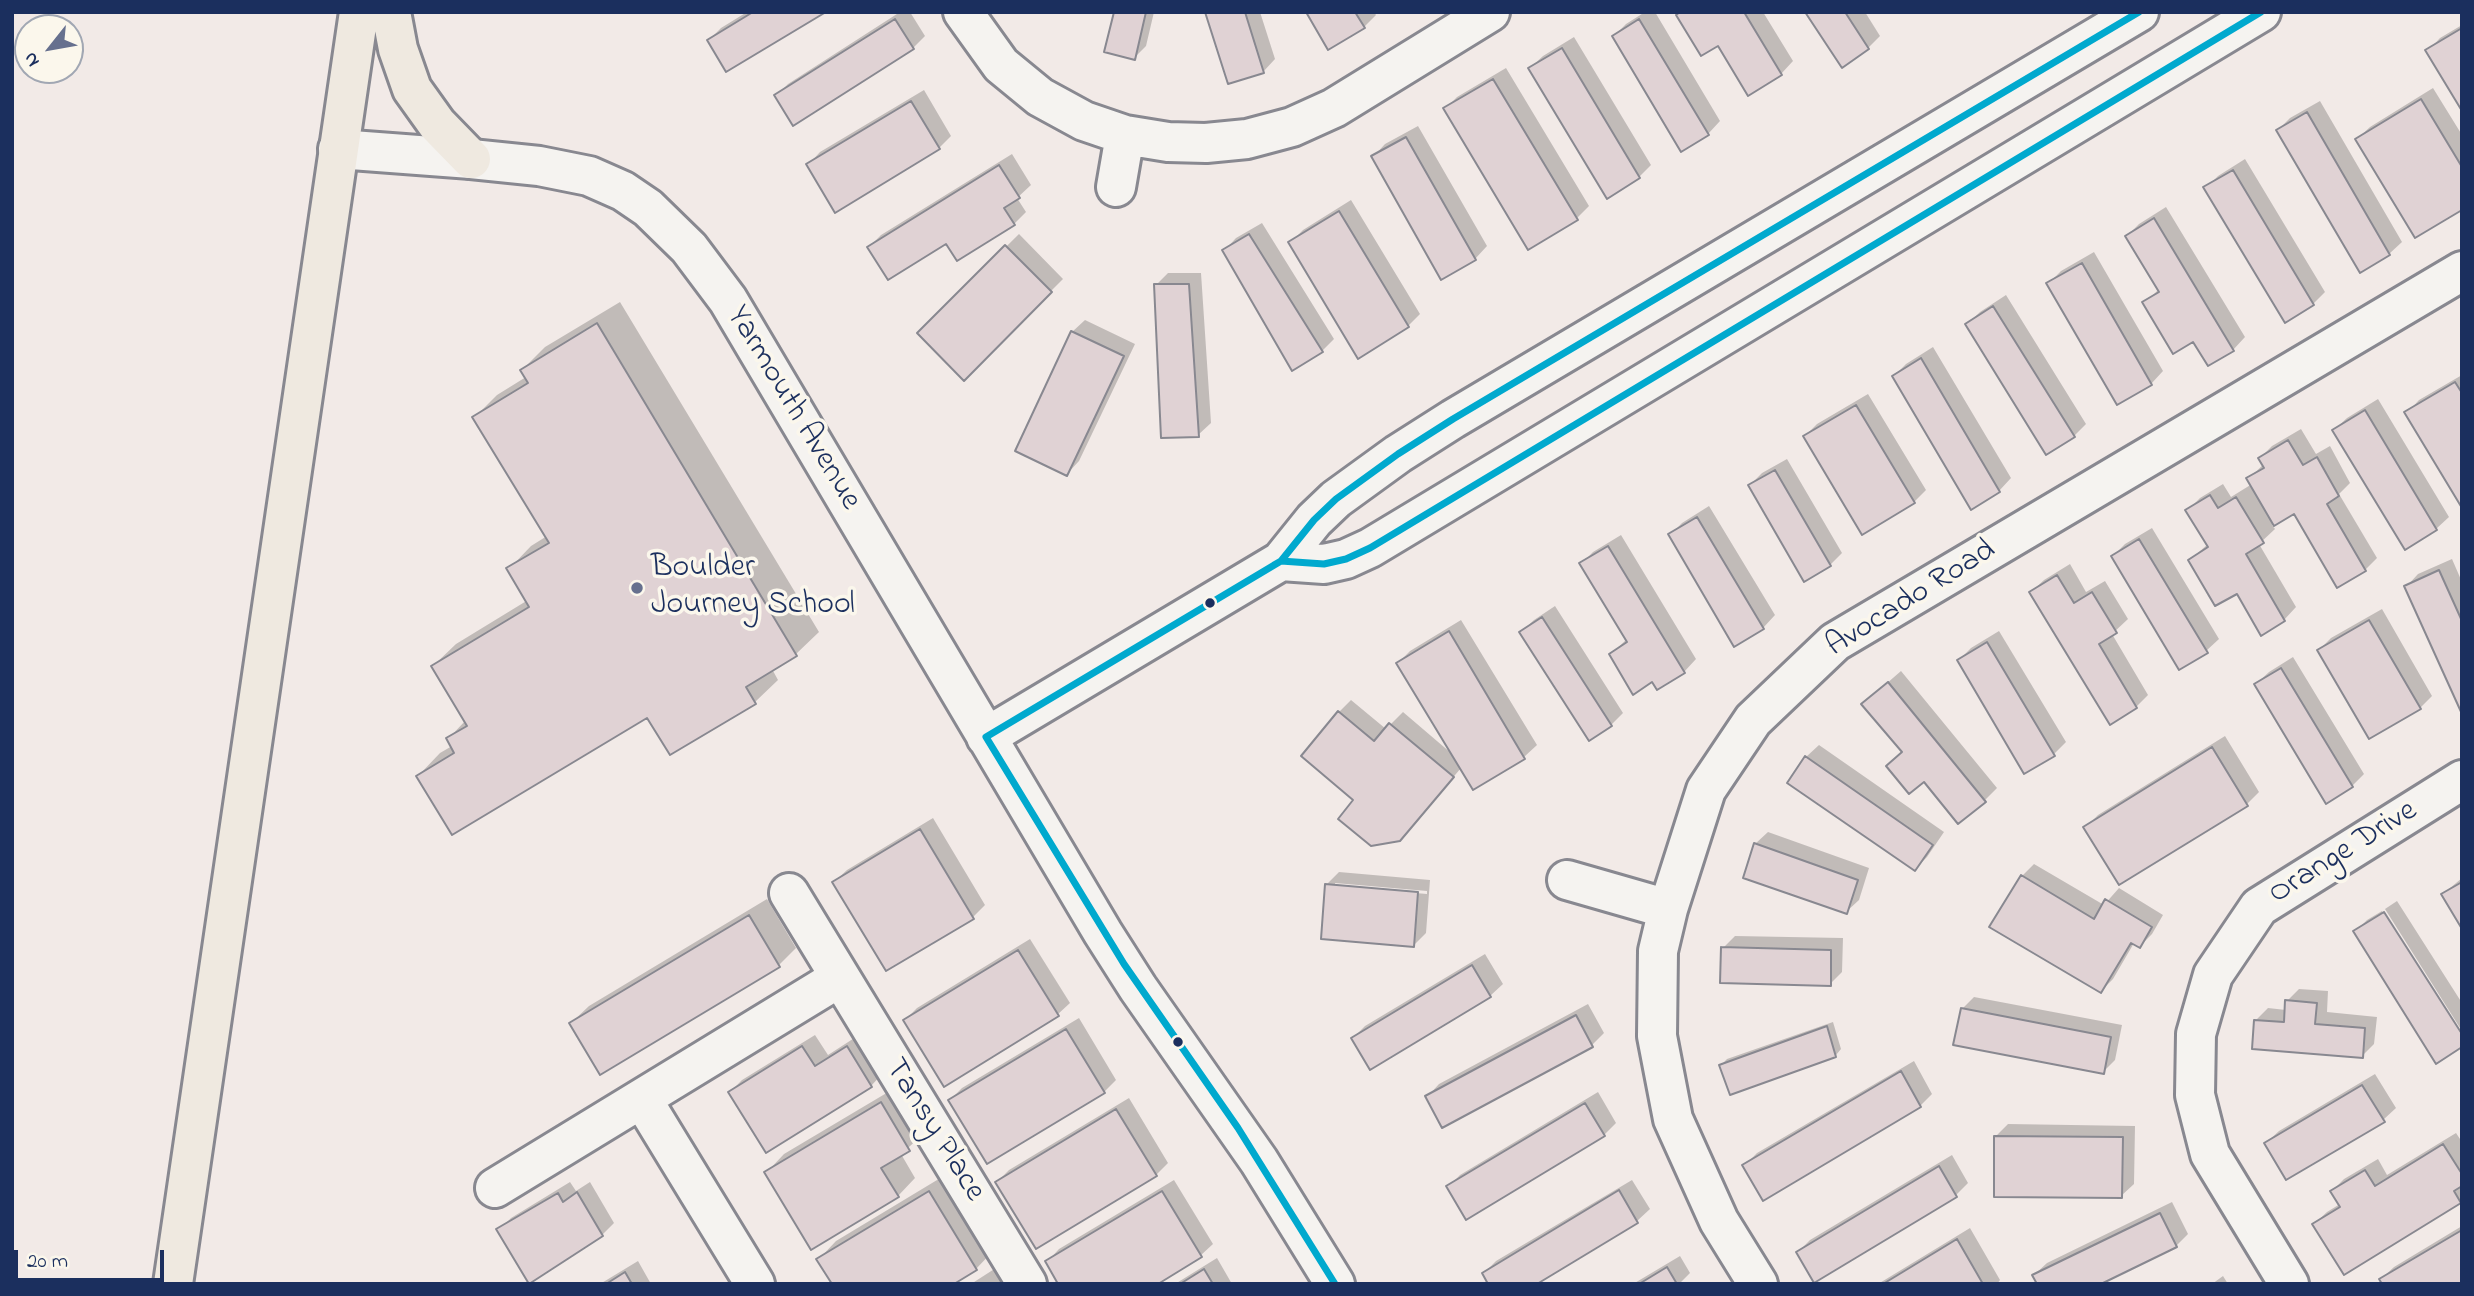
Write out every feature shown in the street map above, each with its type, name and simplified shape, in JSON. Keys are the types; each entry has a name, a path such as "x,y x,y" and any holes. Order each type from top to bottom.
{"highway":[{"path":"173,1284 359,12"},
{"path":"391,12 398,49 412,89 437,124 471,159"}],"street":[{"path":"963,12 1001,65 1040,97 1084,121 1125,135 1168,142 1206,143 1247,139 1292,127 1334,108 1490,12"},
{"path":"986,737 1280,561 1314,520 1336,499 1453,418 2139,12"},
{"path":"1280,561 1324,564 1346,559 1370,548 2262,12"},
{"path":"1116,187 1125,135"},
{"name":"Yarmouth Avenue","path":"338,149 471,159 578,173 609,184 648,208 689,248 728,300 986,737 1131,976 1238,1128 1335,1284"},
{"name":"Avocado Road","path":"1758,1284 1719,1221 1673,1119 1657,1036 1658,951 1668,909 1706,790 1753,719 1835,642 2462,271"},
{"name":"Orange Drive","path":"2289,1284 2210,1154 2195,1095 2196,1034 2213,975 2259,907 2462,780"},
{"path":"1567,880 1668,909"},
{"name":"Tansy Place","path":"789,893 1027,1284"},
{"path":"495,1188 839,978"},
{"path":"642,1099 755,1284"}],"building":[{"path":"753,12 826,12 726,72 707,40"},
{"path":"1114,12 1146,12 1135,60 1104,52"},
{"path":"1205,12 1245,12 1264,73 1228,84"},
{"path":"1306,12 1355,12 1365,28 1328,50"},
{"path":"1680,12 1744,12 1782,75 1748,96 1718,46 1701,56 1676,15"},
{"path":"1805,12 1845,12 1869,49 1842,68"},
{"path":"895,19 914,49 793,126 774,95"},
{"path":"1639,19 1709,135 1681,152 1612,36"},
{"path":"2462,28 2462,111 2425,50"},
{"path":"1562,48 1640,178 1607,199 1528,68"},
{"path":"1493,79 1578,220 1528,250 1443,108"},
{"path":"2421,99 2462,167 2462,210 2415,238 2355,139"},
{"path":"911,101 940,149 835,213 806,164"},
{"path":"2307,112 2390,255 2360,273 2276,130"},
{"path":"1406,137 1476,260 1441,280 1371,156"},
{"path":"999,165 1020,198 1004,208 1015,225 957,261 946,244 888,280 867,247"},
{"path":"2233,170 2314,305 2285,323 2203,187"},
{"path":"1339,211 1409,327 1358,359 1288,242"},
{"path":"2154,218 2234,351 2208,366 2193,342 2173,354 2142,302 2159,292 2125,236"},
{"path":"1249,234 1323,352 1292,371 1222,250"},
{"path":"1005,245 1052,292 964,381 917,333"},
{"path":"2082,263 2152,385 2117,405 2046,283"},
{"path":"1154,284 1189,284 1199,437 1161,438"},
{"path":"1993,306 2075,437 2046,455 1965,324"},
{"name":"Boulder Journey School","path":"597,323 797,656 746,687 756,704 670,755 647,718 452,835 416,776 454,753 446,738 467,726 431,666 529,607 506,568 549,543 472,417 528,383 520,370"},
{"path":"1071,331 1124,356 1067,476 1015,451"},
{"path":"1921,358 2000,492 1971,510 1892,376"},
{"path":"2455,382 2462,393 2462,508 2404,412"},
{"path":"1856,405 1915,503 1862,535 1803,436"},
{"path":"2365,410 2437,530 2405,550 2332,430"},
{"path":"2288,440 2303,465 2317,457 2339,496 2327,504 2366,571 2337,588 2294,514 2274,526 2246,478 2264,468 2258,458"},
{"path":"1775,470 1831,566 1804,582 1748,485"},
{"path":"2210,495 2218,508 2236,497 2264,543 2246,554 2285,621 2261,636 2237,594 2215,606 2188,560 2208,547 2185,510"},
{"path":"1697,517 1764,629 1734,647 1668,534"},
{"path":"2139,539 2208,653 2179,670 2111,556"},
{"path":"1608,546 1685,673 1657,690 1652,682 1633,695 1609,654 1627,642 1579,563"},
{"path":"2439,570 2462,621 2462,714 2404,586"},
{"path":"2057,575 2074,603 2092,592 2117,633 2099,644 2137,708 2110,725 2029,592"},
{"path":"1542,617 1612,726 1589,741 1519,632"},
{"path":"2369,620 2421,709 2369,739 2317,650"},
{"path":"1449,631 1525,759 1473,790 1396,663"},
{"path":"1987,642 2055,756 2024,774 1957,660"},
{"path":"2281,668 2353,787 2326,804 2254,684"},
{"path":"1888,682 1986,802 1958,824 1924,782 1909,794 1886,766 1902,752 1861,704"},
{"path":"1338,711 1374,741 1389,723 1454,777 1400,841 1371,846 1338,819 1353,800 1301,756"},
{"path":"2212,747 2248,806 2119,885 2083,827"},
{"path":"1805,756 1933,845 1915,871 1787,783"},
{"path":"920,829 974,919 886,971 832,882"},
{"path":"1754,843 1858,880 1847,914 1743,878"},
{"path":"2021,875 2094,919 2105,899 2152,927 2140,948 2131,943 2101,993 1989,927"},
{"path":"2462,882 2462,929 2441,894"},
{"path":"1325,884 1418,892 1414,947 1321,939"},
{"path":"2384,912 2462,1034 2462,1047 2436,1064 2353,931"},
{"path":"749,915 780,967 600,1075 569,1023"},
{"path":"1721,947 1831,950 1831,986 1720,983"},
{"path":"1018,950 1059,1016 944,1087 903,1020"},
{"path":"1472,965 1491,997 1370,1070 1351,1038"},
{"path":"2285,1000 2317,1003 2315,1024 2365,1028 2363,1058 2252,1049 2254,1020 2284,1022"},
{"path":"1961,1008 2111,1037 2104,1074 1953,1045"},
{"path":"1576,1015 1593,1047 1442,1128 1425,1096"},
{"path":"1827,1026 1836,1057 1730,1095 1719,1065"},
{"path":"1066,1029 1105,1093 987,1164 948,1100"},
{"path":"802,1046 815,1066 847,1046 872,1087 766,1153 728,1092"},
{"path":"1901,1071 1921,1107 1763,1201 1742,1165"},
{"path":"2362,1085 2385,1122 2286,1180 2264,1143"},
{"path":"881,1102 910,1151 881,1168 899,1197 811,1250 764,1172"},
{"path":"1585,1103 1605,1136 1466,1220 1446,1186"},
{"path":"1116,1109 1157,1176 1036,1249 995,1182"},
{"path":"1994,1136 2123,1137 2122,1198 1994,1197"},
{"path":"2443,1144 2462,1174 2462,1186 2454,1191 2461,1203 2344,1275 2312,1224 2340,1207 2330,1191 2365,1170 2375,1186"},
{"path":"1939,1166 1957,1197 1814,1283 1796,1252"},
{"path":"1619,1190 1638,1223 1537,1284 1488,1284 1482,1273"},
{"path":"929,1191 977,1270 954,1284 832,1284 816,1259"},
{"path":"1162,1191 1202,1257 1158,1284 1058,1284 1045,1261"},
{"path":"577,1192 603,1236 529,1284 496,1229 558,1193 563,1202"},
{"path":"2160,1213 2177,1247 2101,1284 2037,1284 2032,1275"},
{"path":"2462,1230 2462,1283 2382,1284 2379,1279"},
{"path":"1957,1239 1983,1284 1883,1284"},
{"path":"1667,1267 1677,1284 1639,1284"},
{"path":"1204,1269 1213,1284 1180,1284"},
{"path":"625,1272 632,1284 606,1284"}],"transit line":[{"path":"1274,565 1281,561 1314,520 1336,499 1398,454 2139,12"},
{"path":"986,737 1281,561 1324,564 1346,559 1370,548 2261,12"},
{"path":"986,737 1124,964 1238,1128 1335,1284"}],"place":[{"name":"Boulder Journey School","path":"637,588"}]}
